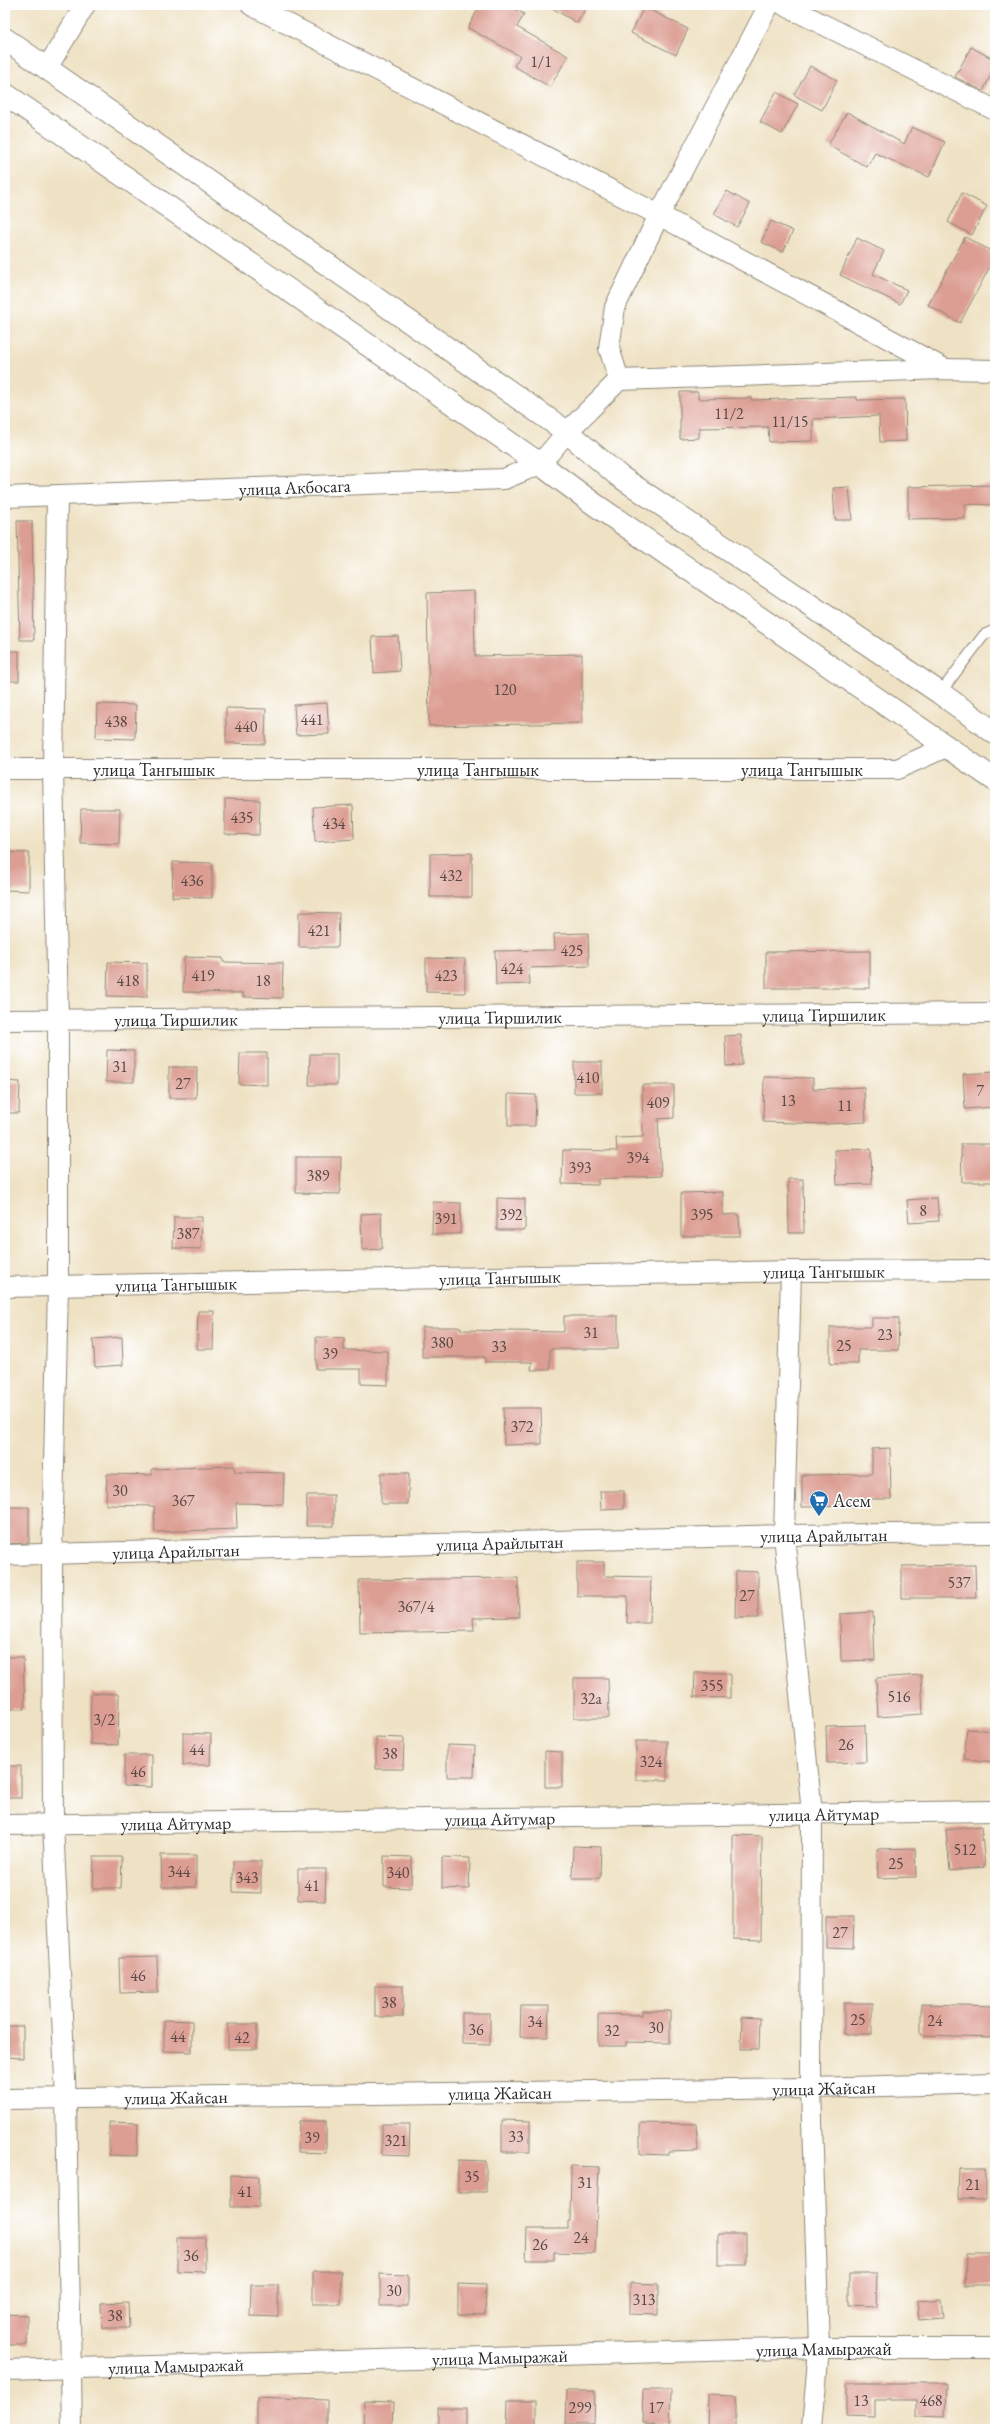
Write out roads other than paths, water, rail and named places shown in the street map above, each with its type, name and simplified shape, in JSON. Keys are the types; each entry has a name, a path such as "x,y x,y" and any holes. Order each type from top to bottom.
{"highway":[{"path":"5,39 567,432 619,476 940,693 995,733"},
{"path":"5,94 540,464 594,504 995,780"}],"street":[{"path":"47,68 84,5"},
{"path":"251,5 659,215 945,369"},
{"path":"769,5 659,215 615,307 609,348 619,380 945,369 995,370"},
{"path":"784,5 995,110"},
{"name":"улица Акбосага","path":"5,497 504,479 540,464 567,432 619,380"},
{"path":"57,496 53,769 58,1019 58,1285 52,1554 53,1824 66,2100 72,2429"},
{"name":"улица Тангышык","path":"5,770 897,769 946,747"},
{"name":"улица Тиршилик","path":"5,1020 995,1013"},
{"path":"791,1270 784,1535 812,1813 811,2088 819,2348 812,2429"},
{"name":"улица Тангышык","path":"5,1287 791,1270 995,1270"},
{"name":"улица Арайлытан","path":"5,1555 784,1535 995,1533"},
{"name":"улица Айтумар","path":"5,1825 995,1811"},
{"name":"улица Жайсан","path":"5,2099 66,2100 811,2088 995,2083"},
{"name":"улица Мамыражай","path":"5,2370 819,2348 995,2348"}],"lane":[{"path":"940,693 984,635 995,630"}],"place":[{"name":"Асем","path":"819,1517"}]}
